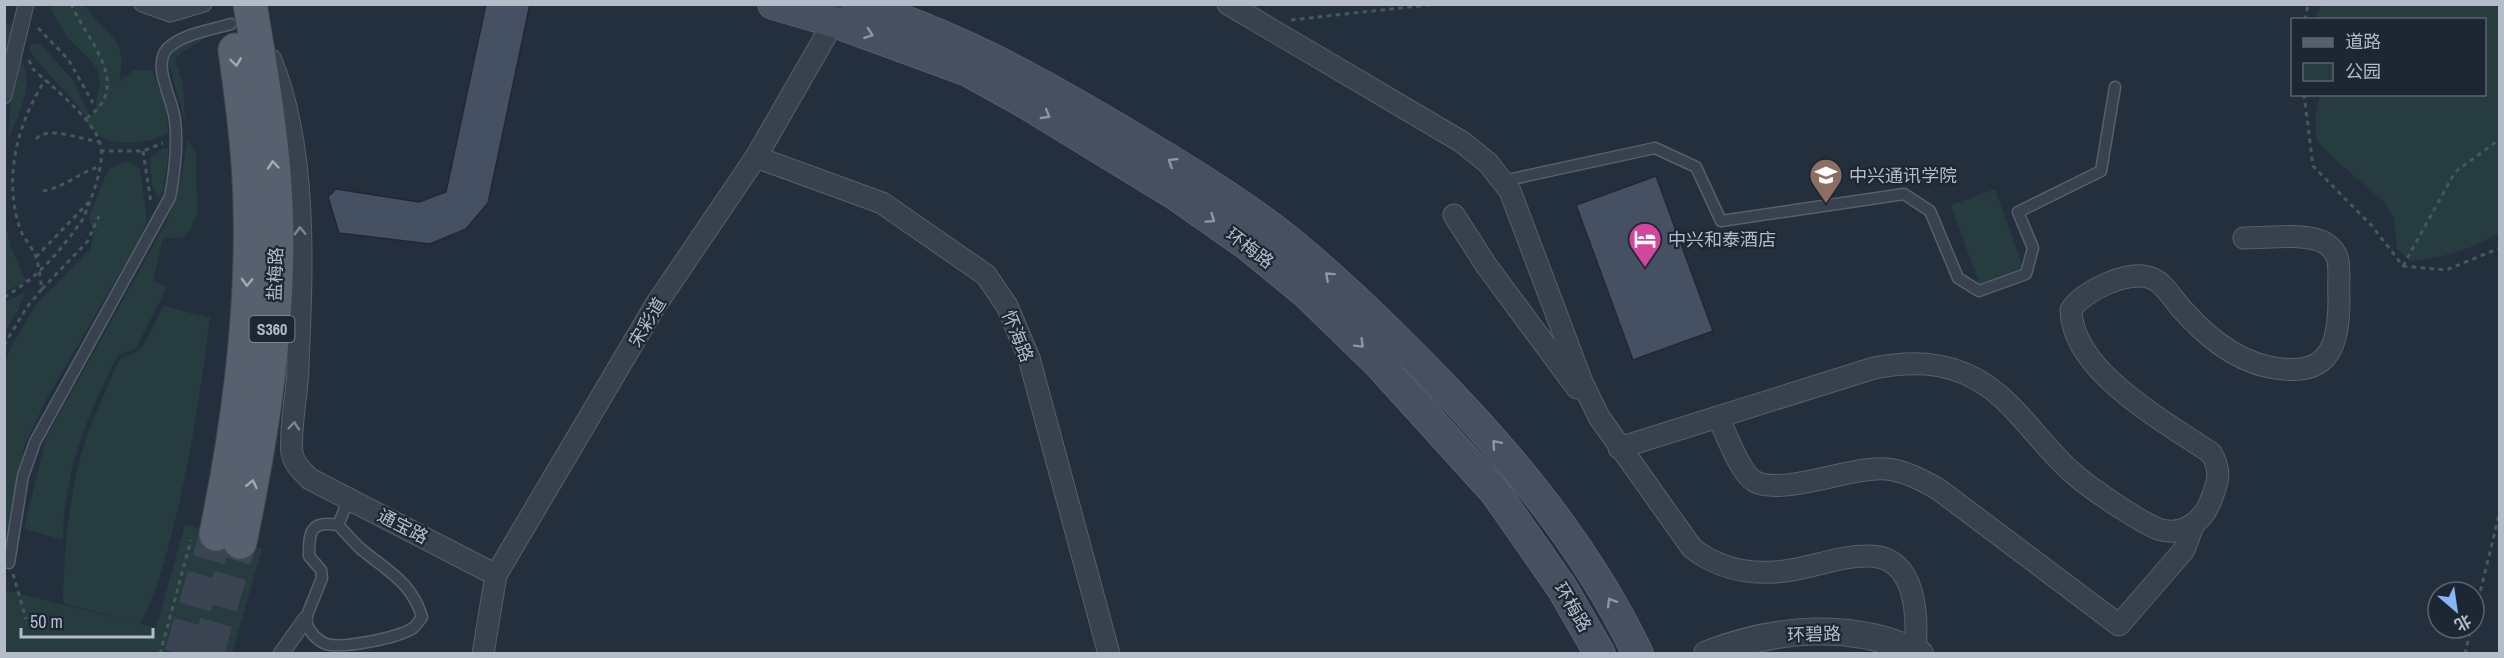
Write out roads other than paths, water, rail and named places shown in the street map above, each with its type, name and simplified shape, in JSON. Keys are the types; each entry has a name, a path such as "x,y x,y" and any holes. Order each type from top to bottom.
{"main road":[{"name":"环梅路","path":"773,4 845,10 950,38 1033,78 1202,181 1276,232 1311,260 1441,384 1527,479 1596,579 1638,654"},
{"name":"环梅路","path":"845,10 934,57 990,82 1173,193 1280,271 1378,363 1495,492 1562,588 1600,654"},
{"name":"盐梅路","path":"216,536 256,464 268,381 275,288 276,203 268,115 240,11"}],"street":[{"path":"4,96 26,4"},
{"path":"142,4 170,14 204,4"},
{"path":"1228,4 1462,142 1488,163 1509,191 1582,382 1599,417"},
{"name":"宋彩道","path":"483,654 496,574 655,306 756,157 845,10"},
{"name":"通宝路","path":"240,11 277,76 287,113 299,201 301,298 292,445 297,465 310,478 496,574"},
{"name":"怀海路","path":"756,157 882,203 986,275 1006,306 1029,358 1109,654"},
{"path":"1454,215 1486,266 1599,417 1685,540 1701,555 1713,561 1738,570 1761,573 1868,556 1887,560 1896,566 1908,581 1915,602 1918,652"},
{"path":"1718,417 1746,474 1755,482 1801,483 1871,469 1887,469 1910,474 1938,489 2119,625 2184,550 2193,526 2206,514 2219,480 2218,465 2211,453 2139,406 2108,377 2084,348 2071,324 2071,310 2086,292 2127,277 2151,277 2211,339 2235,353 2269,366 2309,368 2327,357 2335,343 2339,323 2338,260 2332,249 2322,242 2300,237 2244,238"},
{"path":"1619,448 1874,368 1903,363 1931,364 1953,369 1976,380 2004,400 2074,474 2117,504 2158,529 2176,530 2193,526"},
{"path":"281,654 305,620"},
{"name":"环碧路","path":"1707,654 1755,639 1818,631 1851,633 1918,652"}],"lane":[{"path":"9,563 23,476 35,442 81,355 160,219 170,197 175,171 176,140 172,101 162,68 162,58 176,43 240,11"},
{"path":"1503,181 1655,148 1696,167 1721,221 1904,194 1930,211 1958,278 1979,291 2026,274 2033,248 2018,212 2101,171 2115,87"},
{"path":"338,525 349,499"},
{"path":"324,522 338,525 359,547 385,565 410,589 422,617 413,628 380,639 352,644 326,644 311,634 305,620 322,578 321,570 309,556 309,536 315,527 324,522"}],"tunnel":[{"path":"181,654 216,534"},
{"path":"207,654 240,542"}],"place":[{"name":"中兴通讯学院","path":"1826,204"},
{"name":"中兴和泰酒店","path":"1645,268"}]}
